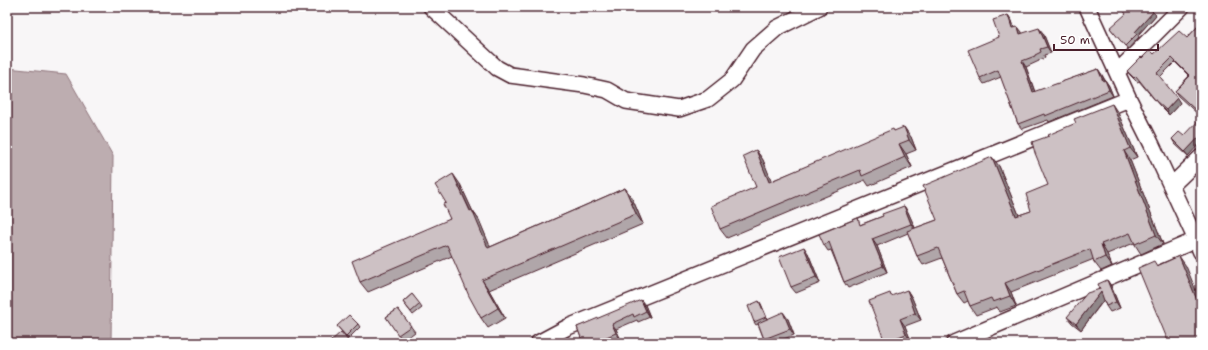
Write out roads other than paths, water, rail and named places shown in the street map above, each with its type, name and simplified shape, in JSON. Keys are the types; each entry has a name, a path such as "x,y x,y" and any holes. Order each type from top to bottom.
{"street":[{"path":"430,7 497,68 510,74 584,85 607,90 626,101 679,109 708,99 732,80 753,49 777,28 819,7"},
{"path":"954,343 1199,240 1186,218 1087,7"},
{"path":"1117,72 1182,7"},
{"path":"538,343 568,327 1129,99"},
{"path":"1171,186 1201,157"}]}
